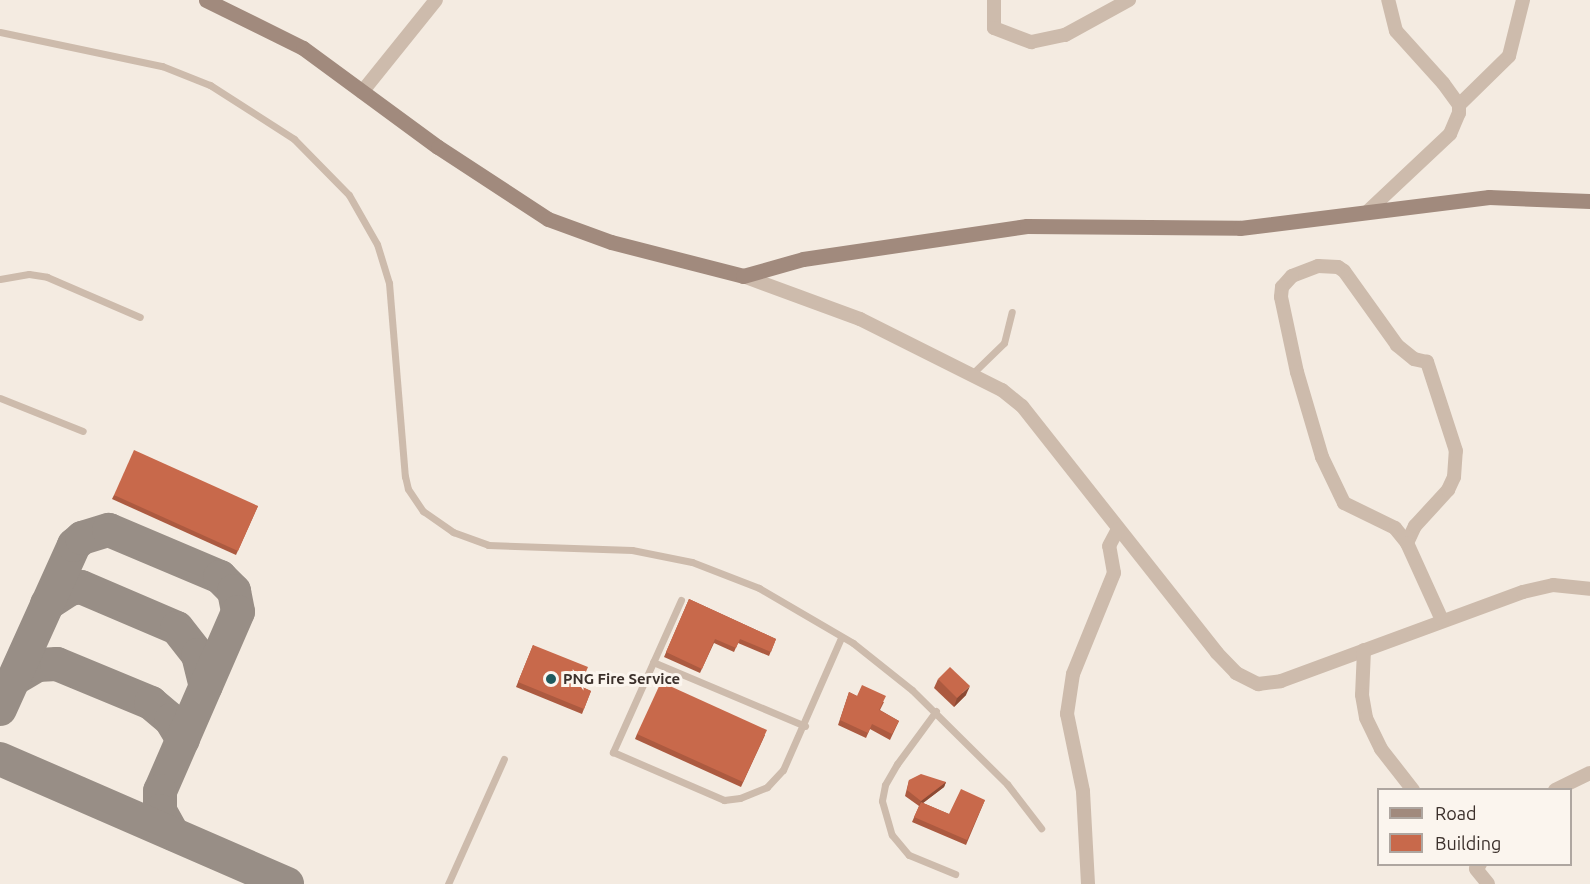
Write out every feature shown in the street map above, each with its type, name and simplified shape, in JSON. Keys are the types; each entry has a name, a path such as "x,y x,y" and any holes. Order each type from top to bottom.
{"street":[{"path":"206,0 286,38 548,219 611,242 743,276 860,319 973,373 1022,406 1217,653 1249,680 1258,684 1281,681 1442,620 1553,585 1590,589"},
{"path":"362,92 435,0"},
{"path":"994,0 994,28 1031,42 1065,35 1129,0"},
{"path":"1388,0 1390,16 1401,40 1459,105"},
{"path":"1367,212 1450,134 1457,123 1459,105 1509,56 1523,0"},
{"path":"743,276 803,259 1027,226 1240,228 1489,197 1590,201"},
{"path":"1407,543 1415,526 1448,490 1454,477 1456,451 1427,362 1414,359 1397,345 1344,271 1332,265 1318,266 1292,276 1282,287 1281,297 1306,409 1328,474 1344,503 1395,528 1407,543 1442,620"},
{"path":"1088,884 1083,791 1067,714 1073,674 1114,573 1109,546 1118,529"},
{"path":"1364,650 1362,687 1366,718 1381,749 1412,788"},
{"path":"1557,788 1590,773"},
{"path":"1477,866 1488,884"}],"lane":[{"path":"0,32 162,66 202,82 243,103 294,140 349,195 377,244 389,283 405,476 408,489 423,511 453,532 488,545 632,550 692,562 759,588 871,657 936,711 1007,784 1041,828"},
{"path":"0,279 29,274 47,277 140,317"},
{"path":"973,373 1004,343 1012,312"},
{"path":"0,398 83,431"},
{"path":"681,600 613,752 724,800 767,787 791,756 841,638"},
{"path":"653,662 805,726"},
{"path":"936,711 897,764 885,785 882,801 892,835 909,855 955,874"},
{"path":"448,884 504,759"}],"building":[{"path":"134,450 258,506 238,551 114,495"},
{"path":"689,599 776,639 771,652 740,639 736,648 715,639 702,669 666,652"},
{"name":"PNG Fire Service","path":"533,645 588,667 580,686 591,691 584,709 518,682"},
{"path":"950,667 970,686 957,698 938,679"},
{"path":"661,682 767,730 743,782 637,734"},
{"path":"862,685 886,696 879,710 899,721 892,734 872,724 868,733 840,720 849,692 857,696"},
{"path":"921,774 946,782 921,801 907,790 909,780"},
{"path":"961,789 985,800 967,840 914,817 921,802 949,814"}],"taxiway":[{"path":"0,709 74,545 82,538 109,530 220,577 234,591 238,612 160,791 160,811 173,834"},
{"path":"47,604 70,589 81,587 177,628 198,655 206,686"},
{"path":"14,679 37,665 57,664 151,703 171,720 183,740"},
{"path":"0,759 287,884"}],"place":[{"name":"PNG Fire Service","path":"551,679"}]}
